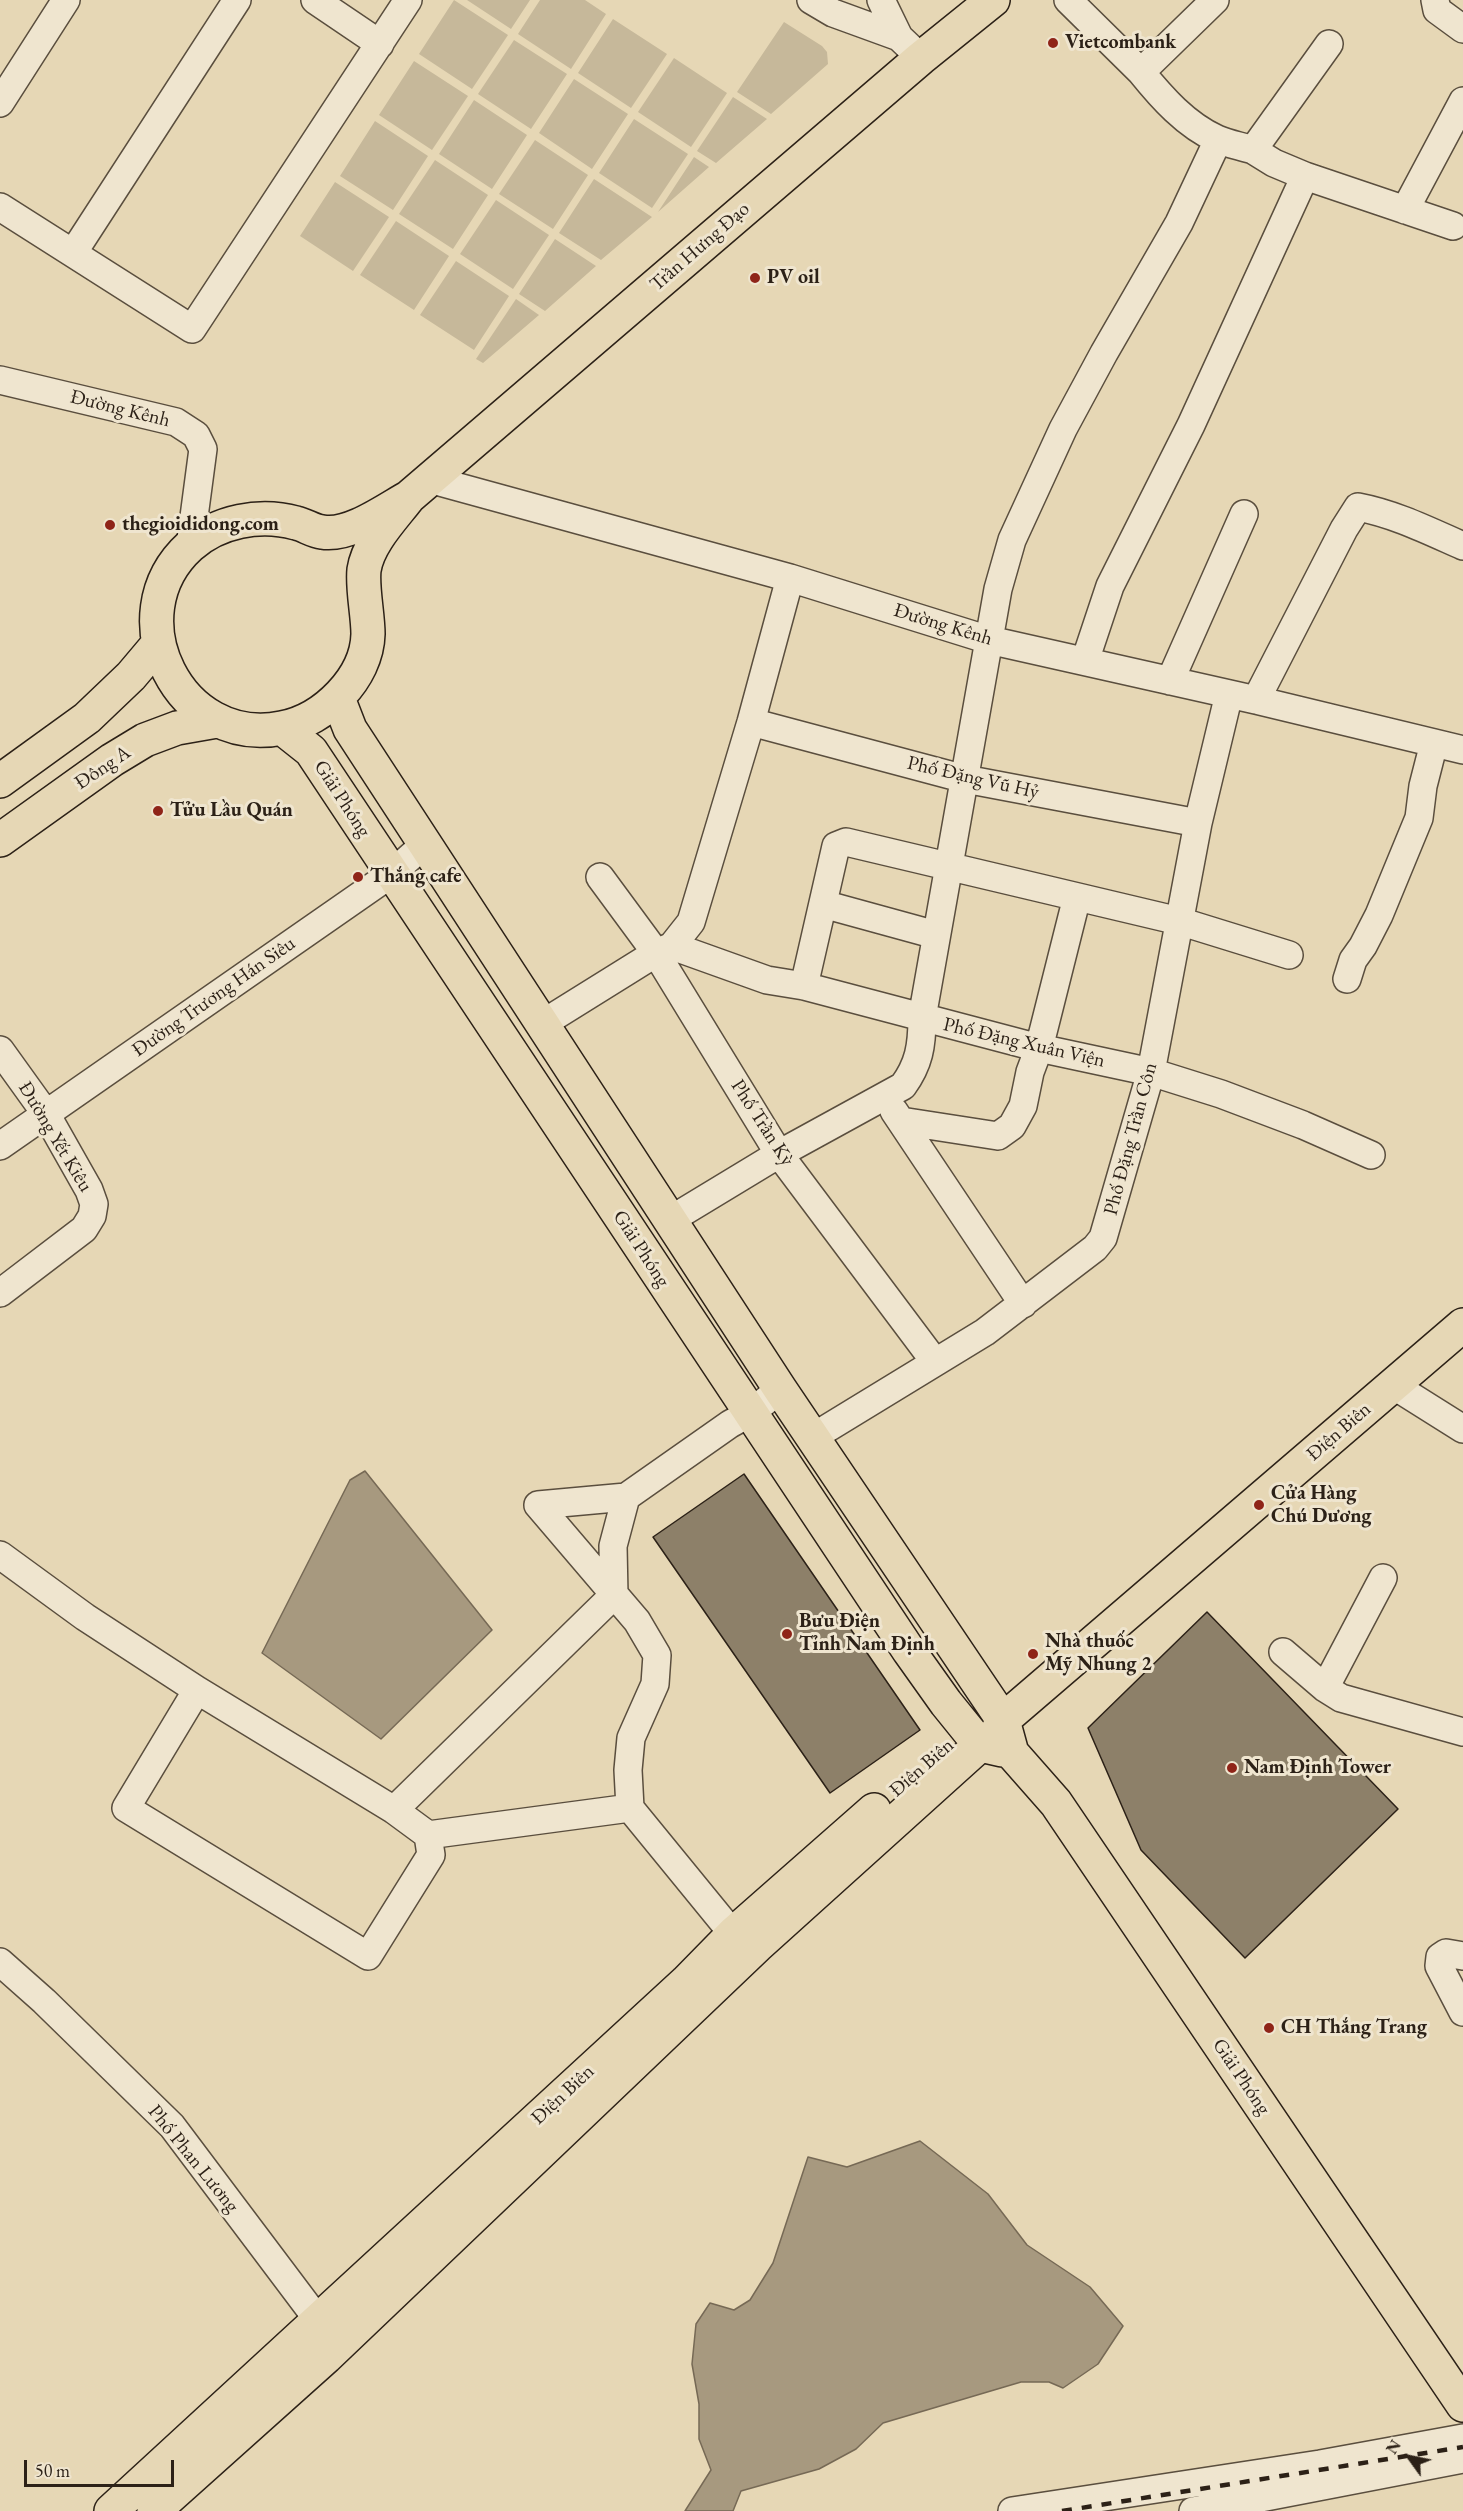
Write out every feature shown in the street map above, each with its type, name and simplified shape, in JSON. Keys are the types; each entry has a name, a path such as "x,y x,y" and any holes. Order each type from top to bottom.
{"main road":[{"name":"Trần Hưng Đạo","path":"419,488 910,48 993,0"},
{"path":"419,488 373,546 364,570 368,637 362,659 352,680 338,698 317,715 282,728 249,730 217,721 190,702 170,676 158,644 157,609 168,576 190,547 221,526 258,518 296,522 322,533 352,529 419,488"},
{"path":"296,522 330,541 354,570 367,603"},
{"path":"0,780 87,718 131,676 158,644"},
{"name":"Giải Phóng","path":"338,698 350,729 780,1389 1006,1709 1012,1753 1056,1803 1463,2405"},
{"name":"Đông A","path":"0,840 112,760 145,740 177,728 217,721"},
{"name":"Giải Phóng","path":"282,728 311,751 531,1078 686,1318 752,1412 909,1651 973,1737"},
{"name":"Điện Biên","path":"111,2511 686,1982 733,1934 973,1737 1463,1325"},
{"path":"973,1737 1012,1753"},
{"name":"Điện Biên","path":"154,2511 326,2357 973,1737"}],"street":[{"path":"0,103 66,0"},
{"path":"73,253 237,0"},
{"path":"315,0 380,44"},
{"path":"0,207 192,329 408,0"},
{"path":"811,0 833,13 910,48"},
{"path":"881,0 910,48"},
{"path":"1068,0 1142,72 1164,100 1199,129 1218,140 1253,150 1274,163 1305,176 1453,226"},
{"path":"1142,72 1215,0"},
{"path":"1435,0 1437,10 1463,29"},
{"path":"1253,150 1329,44"},
{"path":"1405,210 1463,101"},
{"path":"670,1220 779,1154 903,1086 915,1069 922,1037 922,1018 947,865 965,779 998,588 1012,540 1063,429 1179,223 1218,140"},
{"path":"1085,661 1110,586 1191,425 1305,176"},
{"name":"Đường Kênh","path":"0,380 176,422 195,435 203,449 190,547"},
{"name":"Đường Kênh","path":"419,488 790,578 989,640 1256,700 1463,750"},
{"path":"1256,700 1339,538 1358,507 1374,510 1420,527 1463,546"},
{"path":"1170,681 1244,514"},
{"path":"542,1024 664,950 691,922 751,722 790,578"},
{"name":"Phố Đặng Trần Côn","path":"813,1437 985,1332 1095,1248 1103,1238 1151,1072 1198,823 1229,694"},
{"name":"Phố Đặng Vũ Hỷ","path":"751,722 965,779 1198,823"},
{"path":"1347,979 1353,960 1379,915 1419,818 1423,786 1434,743"},
{"path":"804,986 836,846 846,842 1179,921 1289,955"},
{"name":"Đường Trương Hán Siêu","path":"0,1146 392,874 424,844"},
{"name":"Phố Trần Kỳ","path":"600,877 664,950 779,1154 935,1362"},
{"path":"901,1121 998,1136 1012,1126 1023,1106 1077,897"},
{"path":"823,904 936,935"},
{"name":"Phố Đặng Xuân Viện","path":"664,950 767,980 804,986 1039,1047 1151,1072 1221,1094 1293,1121 1371,1155"},
{"name":"Đường Yết Kiêu","path":"0,1050 46,1114 89,1190 94,1204 92,1216 84,1229 0,1293"},
{"path":"885,1097 1023,1304"},
{"path":"1393,1385 1463,1429"},
{"path":"733,1934 630,1808 628,1770 631,1738 656,1684 657,1655 637,1622 538,1505 627,1497 730,1424 752,1412 780,1389"},
{"path":"394,1810 614,1595 613,1546 627,1497"},
{"path":"0,1555 85,1617 197,1690 394,1810 428,1835 630,1808"},
{"path":"1325,1688 1383,1578"},
{"path":"1283,1652 1325,1688 1341,1698 1463,1732"},
{"path":"197,1690 126,1808 368,1956 431,1856 428,1835"},
{"path":"1463,1956 1446,1953 1440,1957 1439,1966 1463,2012"},
{"name":"Phố Phan Lương","path":"0,1962 44,2001 172,2126 318,2320"},
{"path":"1012,2511 1320,2464 1463,2438"},
{"path":"1193,2511 1463,2459"}],"shaded area":[{"path":"454,0 508,35 472,89 419,54"},
{"path":"467,0 530,0 511,29"},
{"path":"540,0 585,0 606,14 571,69 518,34"},
{"path":"613,19 667,54 631,108 578,73"},
{"path":"784,22 822,46 827,52 828,64 771,114 737,92"},
{"path":"514,40 567,74 531,129 478,94"},
{"path":"674,58 727,93 691,147 638,112"},
{"path":"414,61 468,96 432,150 379,115"},
{"path":"574,79 628,114 592,169 539,133"},
{"path":"733,97 767,119 716,163 697,151"},
{"path":"474,100 527,135 492,189 439,154"},
{"path":"634,119 688,154 652,208 599,173"},
{"path":"375,121 428,156 393,210 340,176"},
{"path":"535,140 588,175 553,229 499,194"},
{"path":"694,157 709,167 658,212"},
{"path":"435,160 488,195 453,249 399,214"},
{"path":"594,179 652,217 601,260 559,233"},
{"path":"335,182 389,217 353,271 300,236"},
{"path":"496,200 549,235 513,289 460,254"},
{"path":"396,221 449,256 414,310 360,275"},
{"path":"555,239 596,266 545,311 519,294"},
{"path":"456,261 509,296 474,350 420,315"},
{"path":"516,299 539,315 483,363 476,359"},
{"path":"365,1471 492,1630 381,1739 262,1653 350,1480"},
{"path":"920,2141 988,2194 1027,2245 1090,2287 1123,2326 1098,2364 1063,2388 1049,2382 1021,2382 883,2423 856,2449 819,2469 741,2491 733,2511 685,2511 711,2470 699,2439 699,2404 692,2364 696,2324 710,2303 734,2310 750,2300 773,2263 808,2157 847,2167"}],"building":[{"name":"Bưu Điện Tỉnh Nam Định","path":"744,1474 920,1730 830,1793 653,1537"},
{"name":"Nam Định Tower","path":"1207,1612 1398,1809 1245,1958 1141,1850 1088,1728"}],"railway":[{"path":"1062,2511 1463,2447"}],"place":[{"name":"Vietcombank","path":"1053,43"},
{"name":"PV oil","path":"755,278"},
{"name":"thegioididong.com","path":"110,525"},
{"name":"Tửu Lầu Quán","path":"158,811"},
{"name":"Thắng cafe","path":"358,877"},
{"name":"Cửa Hàng Chú Dương","path":"1259,1505"},
{"name":"Bưu Điện Tỉnh Nam Định","path":"787,1634"},
{"name":"Nhà thuốc Mỹ Nhung 2","path":"1033,1654"},
{"name":"Nam Định Tower","path":"1232,1768"},
{"name":"CH Thắng Trang","path":"1269,2028"}]}
